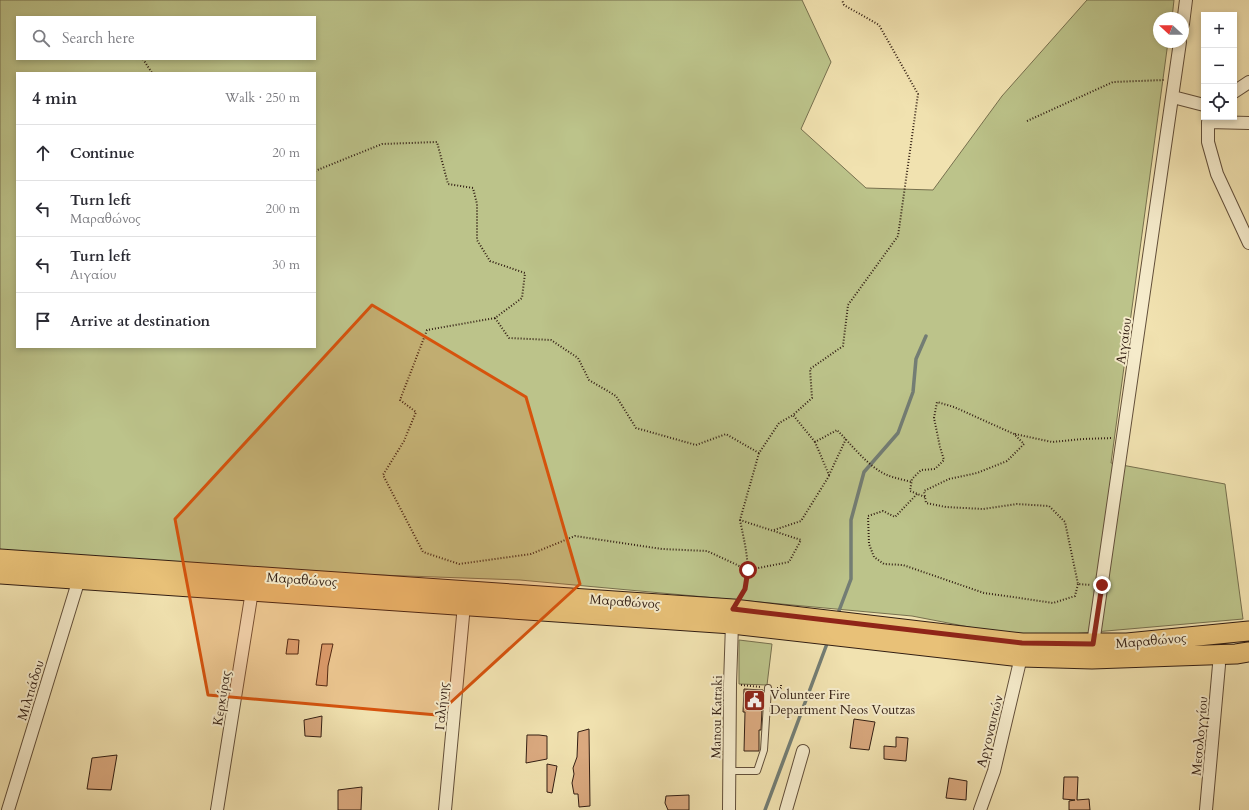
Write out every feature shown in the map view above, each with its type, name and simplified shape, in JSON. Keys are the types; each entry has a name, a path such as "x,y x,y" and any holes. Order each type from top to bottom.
{"main road":[{"name":"Μαραθώνος","path":"0,559 733,616 833,628 1021,657 1099,659 1236,654 1249,652"},
{"name":"Μαραθώνος","path":"0,574 464,605 733,616"},
{"name":"Μαραθώνος","path":"833,628 1022,643 1093,644 1127,643 1249,631"}],"street":[{"path":"1184,12 1186,0"},
{"name":"Αιγαίου","path":"1093,644 1179,48"},
{"path":"1237,90 1249,82"},
{"path":"1173,97 1201,104"},
{"path":"1249,123 1210,120 1208,142 1216,174 1249,243"},
{"name":"Μιλτιάδου","path":"8,810 79,579"},
{"name":"Κερκύρας","path":"216,810 252,591"},
{"name":"Γαλήνης","path":"445,810 464,605"},
{"name":"Manou Katraki","path":"729,810 730,684 733,616"},
{"name":"Αργοναυτών","path":"980,810 994,771 1021,657"},
{"name":"Μεσολογγίου","path":"1206,810 1218,665"},
{"path":"786,810 804,751"}],"lane":[{"path":"729,769 735,771 757,771 764,750 768,688"}],"path":[{"path":"733,616 745,589 748,570 740,520 759,453 779,423 793,416 812,398 810,369 843,346 848,306 898,236 918,94 879,25 844,5 842,0"},
{"path":"144,60 151,72"},
{"path":"1027,121 1113,82 1175,79"},
{"path":"316,171 382,144 437,142 448,184 473,188 477,204 477,240 490,262 525,273 522,298 495,318 428,330 400,400 416,412 404,441 383,475 423,552 459,564 531,554 575,536 662,548 707,551 748,570 789,562 800,540 740,520"},
{"path":"495,318 509,338 550,340 578,358 589,380 616,396 636,428 696,445 726,434 759,453"},
{"path":"925,497 910,491 912,479 921,470 935,469 944,460 934,418 937,402 954,407 1014,434 1052,442 1124,437"},
{"path":"793,416 815,442 829,476"},
{"path":"815,442 837,430 871,464 886,475 912,482"},
{"path":"917,494 895,517 883,511 868,516 869,544 874,557 884,564 903,565 984,593 1053,603 1075,596 1078,584 1065,522 1050,506 1017,504 983,509 946,507 926,503 924,491 949,479 978,473 1007,461 1024,444 1014,434"},
{"path":"773,530 801,521 829,476 846,439"},
{"path":"1078,584 1102,585"},
{"path":"730,684 780,688"},
{"path":"781,684 780,694 784,694"}],"highlighted area":[{"path":"372,305 526,397 580,584 437,715 208,695 175,519"}],"green space":[{"path":"0,0 802,0 831,62 801,129 866,188 933,190 1002,96 1087,0 1174,0 1173,12 1153,12 1153,48 1167,48 1111,463 1225,484 1243,619 1026,638 912,616 520,580 323,573 0,553"},
{"path":"739,640 772,644 767,685 739,684"}],"building":[{"path":"288,639 299,640 298,654 286,654"},
{"path":"322,644 333,644 328,666 327,686 316,685"},
{"path":"744,689 763,690 761,730 759,730 759,751 744,751"},
{"path":"322,716 321,737 305,736 304,720"},
{"path":"854,719 875,722 869,750 850,748"},
{"path":"589,729 590,806 579,807 578,794 574,794 572,783 574,774 573,768 577,757 578,732"},
{"path":"527,735 547,736 547,759 526,763"},
{"path":"896,737 908,738 906,761 884,759 884,746 896,747"},
{"path":"117,755 111,790 87,789 92,758"},
{"path":"547,764 557,766 552,793 547,792"},
{"path":"1064,777 1078,777 1077,800 1089,799 1090,810 1069,810 1069,801 1075,800 1063,799"},
{"path":"949,778 967,781 966,800 946,798"},
{"path":"362,787 361,810 338,810 338,790"},
{"path":"689,795 689,810 668,810 665,803 666,796"}],"waterway":[{"path":"837,616 851,579 851,520 864,472 898,433 913,392 916,359 926,336"},
{"path":"765,810 828,641"}],"place":[{"name":"Volunteer Fire Department Neos Voutzas","path":"754,701"}],"route":[{"path":"748,570 745,589 733,609 1022,643 1093,644 1102,585"}]}
